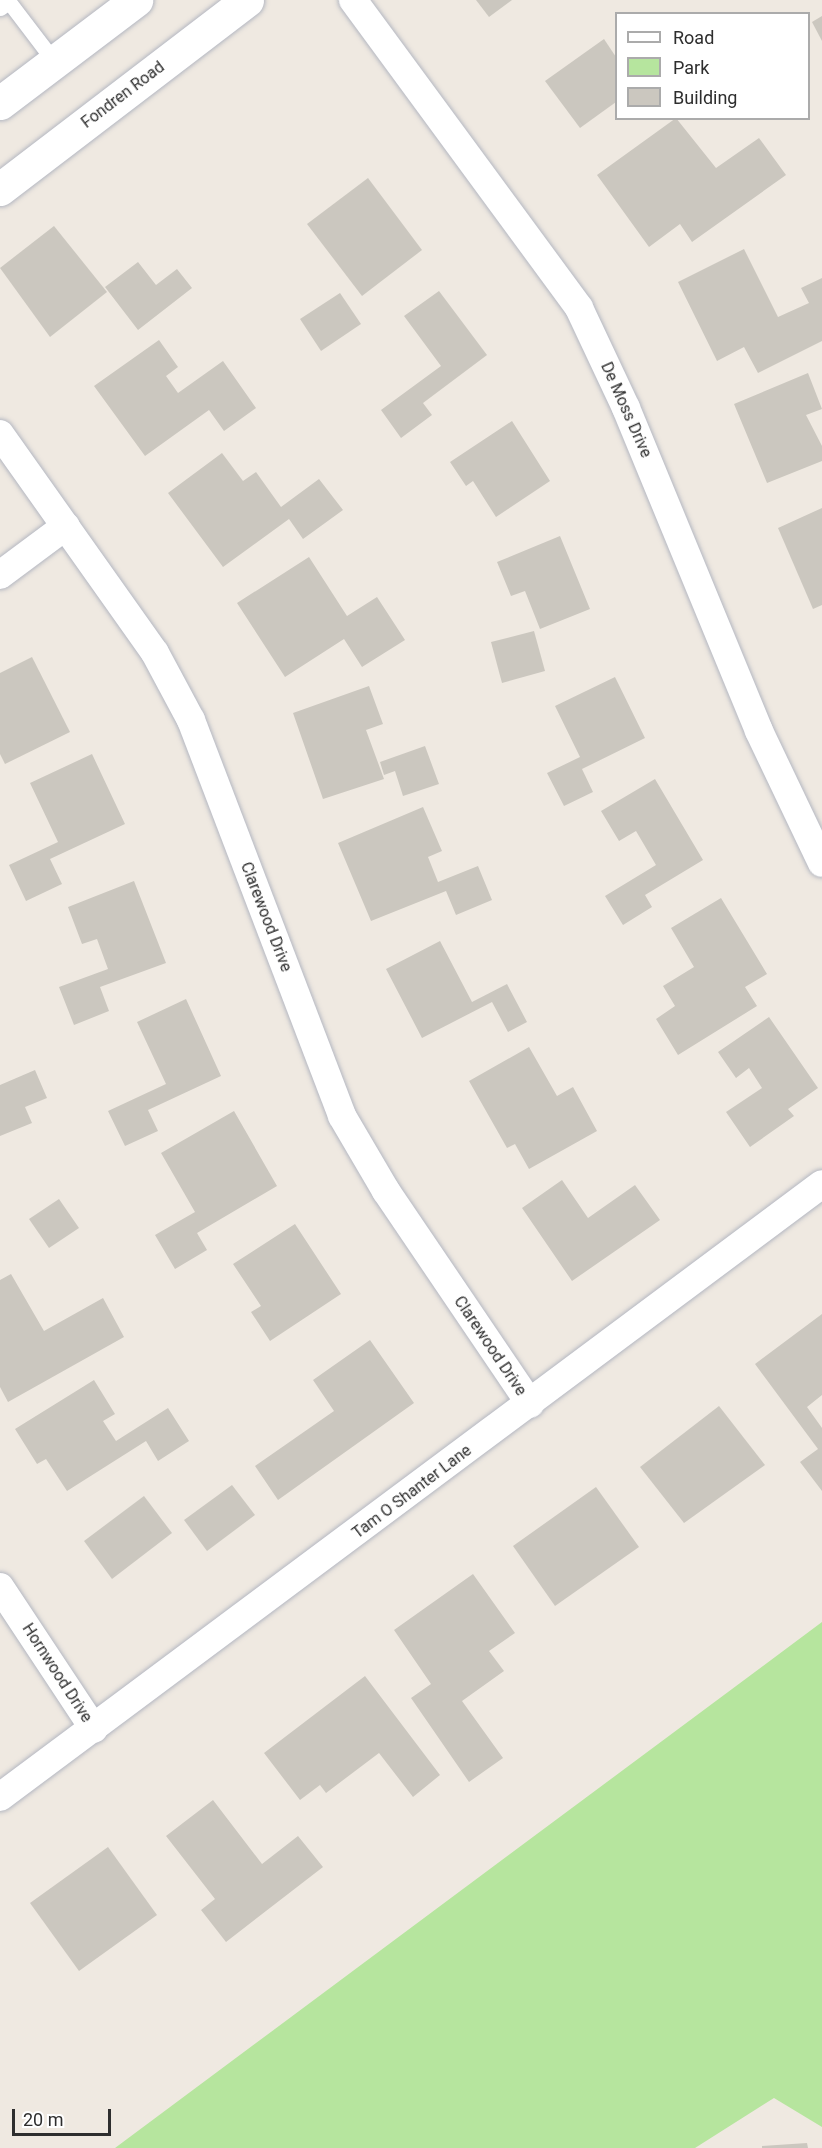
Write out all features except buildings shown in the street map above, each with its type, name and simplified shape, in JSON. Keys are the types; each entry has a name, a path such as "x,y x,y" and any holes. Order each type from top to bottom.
{"main road":[{"path":"0,103 136,0"},
{"name":"Fondren Road","path":"0,189 247,0"}],"street":[{"name":"De Moss Drive","path":"353,0 579,308 627,408 759,731 822,863"},
{"name":"Clarewood Drive","path":"0,434 155,653 191,720 342,1116 386,1191 530,1404"},
{"path":"0,575 66,526"},
{"name":"Tam O Shanter Lane","path":"0,1797 822,1184"},
{"name":"Hornwood Drive","path":"0,1587 94,1729"}],"lane":[{"path":"0,8 9,2 54,62"}],"green space":[{"path":"822,1622 822,2127 774,2098 695,2148 115,2148"}]}
